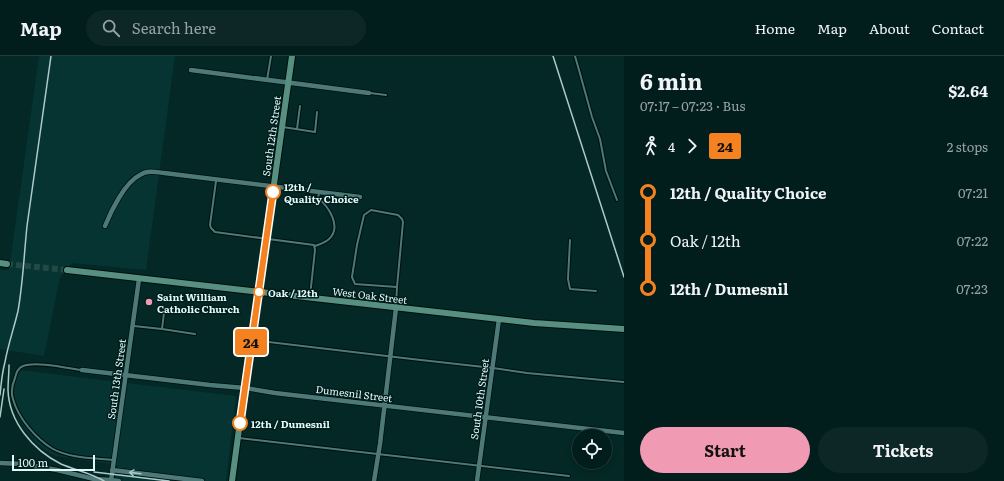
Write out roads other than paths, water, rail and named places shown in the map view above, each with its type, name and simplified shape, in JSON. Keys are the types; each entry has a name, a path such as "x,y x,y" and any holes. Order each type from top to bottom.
{"main road":[{"name":"South 12th Street","path":"232,481 292,56"},
{"path":"0,263 7,264"},
{"name":"West Oak Street","path":"67,270 499,319 578,327 624,329"}],"street":[{"path":"191,70 369,93"},
{"path":"105,226 122,193 134,179 140,174 147,172 360,197"},
{"name":"South 13th Street","path":"111,480 139,279"},
{"path":"374,481 396,308"},
{"name":"South 10th Street","path":"477,481 499,319"},
{"name":"Dumesnil Street","path":"82,370 624,433"},
{"path":"0,463 30,465 94,479 120,481"},
{"path":"112,470 202,481"}],"lane":[{"path":"267,80 271,56"},
{"path":"575,56 592,117 600,139 606,171 617,200"},
{"path":"369,93 386,95"},
{"path":"297,129 300,106"},
{"path":"282,127 315,132 317,112"},
{"path":"216,180 210,225 215,232 315,246 322,244 329,239 333,234 334,226 332,214 318,198 319,192"},
{"path":"396,308 398,287 403,222 398,215 371,210 364,215 357,245 352,277 353,280 355,284 398,287"},
{"path":"570,240 568,279 570,289 596,291"},
{"path":"310,298 315,246"},
{"path":"162,329 164,313"},
{"path":"132,326 195,334"},
{"path":"251,340 527,373 624,382"},
{"path":"82,370 40,364 21,367 16,372 12,387 12,398 30,429 39,440 53,449 74,455 114,460"},
{"path":"238,438 569,476"}],"tunnel":[{"path":"7,264 67,270"}],"railway":[{"path":"0,395 3,370 20,300 27,226 51,56"},
{"path":"553,56 624,277"},
{"path":"9,365 9,402 24,434 41,451 61,464 104,481"},
{"path":"0,417 4,389"},
{"path":"94,472 169,481"}],"place":[{"name":"12th / Quality Choice","path":"273,192"},
{"name":"Oak / 12th","path":"259,292"},
{"name":"Saint William Catholic Church","path":"149,302"},
{"name":"12th / Dumesnil","path":"240,423"}]}
